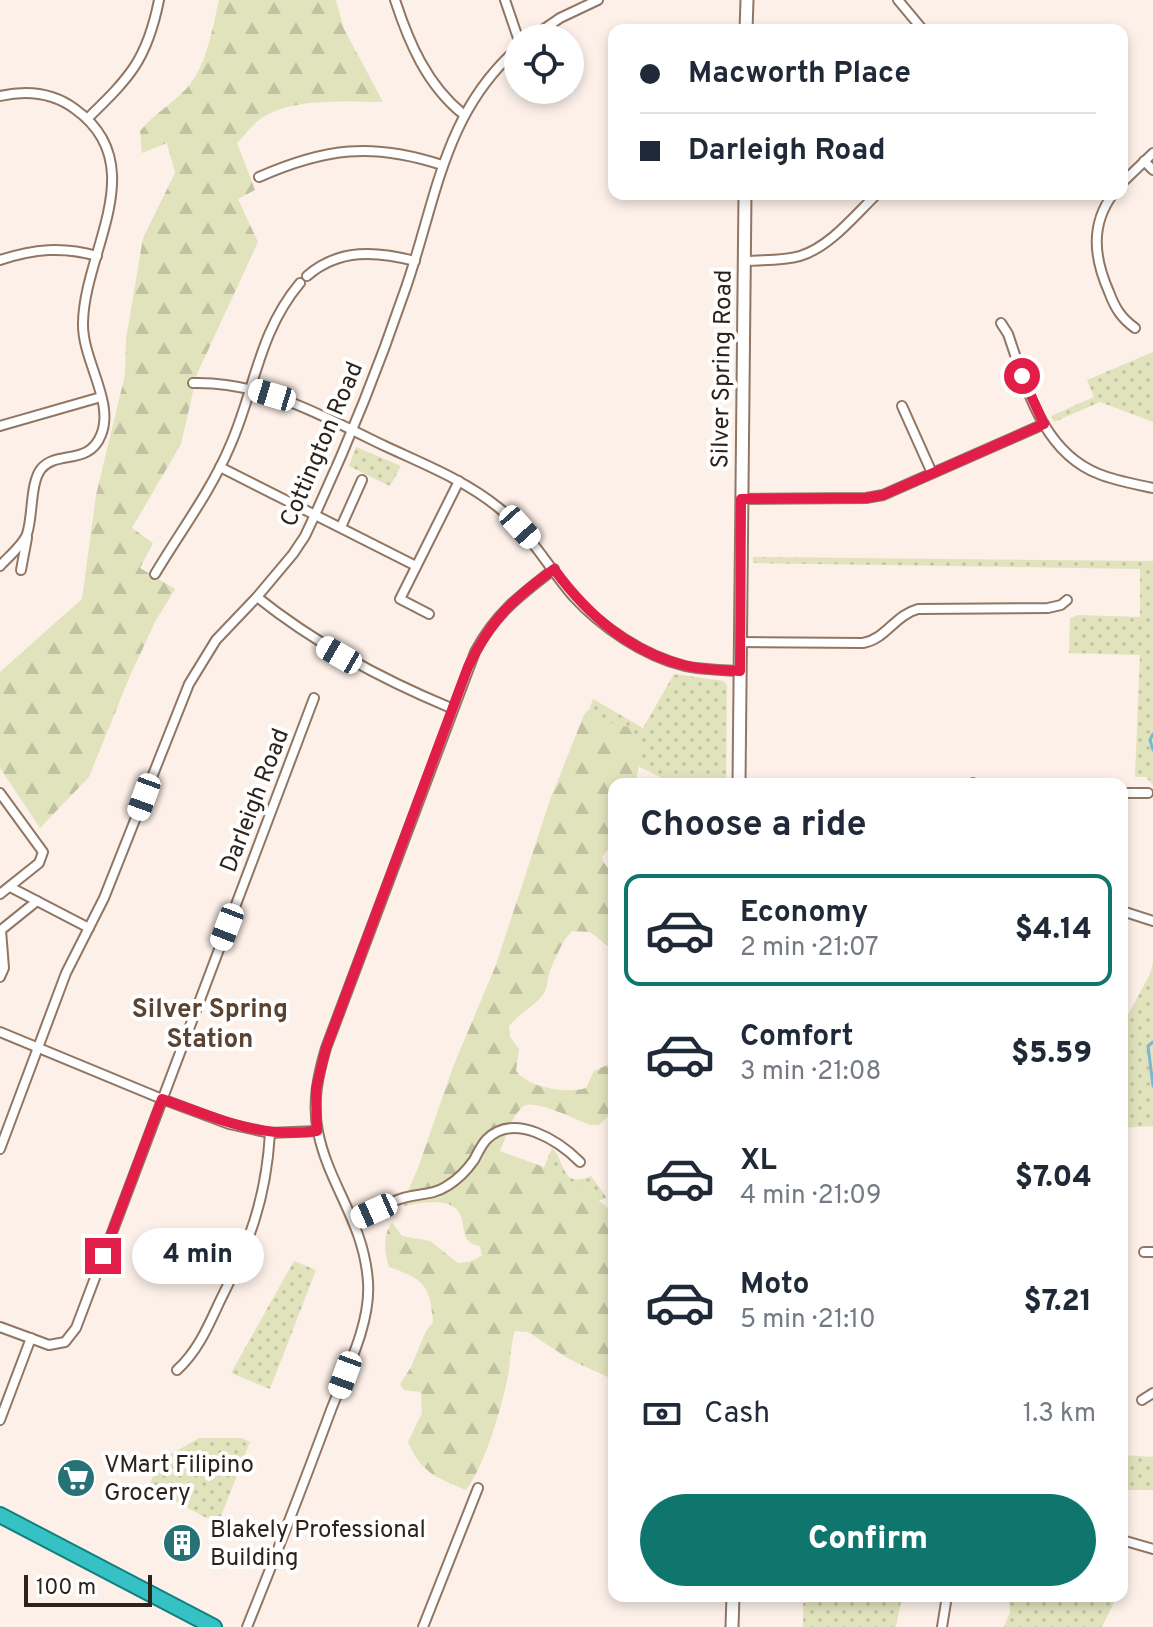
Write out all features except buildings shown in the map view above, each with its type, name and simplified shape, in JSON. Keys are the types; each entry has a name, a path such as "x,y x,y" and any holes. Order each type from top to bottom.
{"highway":[{"path":"0,1515 214,1627"}],"main road":[{"path":"746,24 747,0"},
{"name":"Silver Spring Road","path":"739,778 745,200"},
{"path":"732,1627 733,1602"}],"street":[{"path":"88,118 124,83 138,63 149,40 159,0"},
{"path":"395,0 429,79 463,114"},
{"path":"505,0 513,24"},
{"path":"551,24 598,0"},
{"path":"898,0 918,24"},
{"name":"Cottington Road","path":"0,1149 66,973 127,844 189,684 216,640 293,554 315,515 394,320 415,261 442,165 463,114 504,62"},
{"path":"0,96 34,93 50,96 88,118 101,135 112,175 108,212 82,326 106,418 97,444 83,454 48,463 37,476 21,570"},
{"path":"259,177 312,156 364,149 396,153 442,165"},
{"path":"1128,177 1153,153"},
{"path":"1144,161 1153,170"},
{"path":"744,261 783,259 810,252 871,200"},
{"path":"1110,200 1099,221 1096,253 1117,312 1135,328"},
{"path":"0,260 50,248 97,256"},
{"path":"307,276 326,262 354,254 375,252 415,261"},
{"path":"155,574 232,443 275,317 300,283"},
{"path":"1001,323 1008,334 1028,393 1044,424 1066,452 1087,469 1109,478 1153,488"},
{"path":"193,383 249,389 296,404 459,481 501,509 537,546 573,596 614,632 648,651 686,666 740,671"},
{"path":"0,426 101,397"},
{"path":"902,406 932,473"},
{"path":"741,499 875,496 1044,424"},
{"path":"220,467 416,566"},
{"path":"341,527 362,480"},
{"path":"429,614 400,599 459,481"},
{"path":"0,566 27,537"},
{"path":"247,1627 364,1319 368,1282 354,1219 327,1165 317,1131 316,1089 326,1048 468,667 491,624 505,607 554,569"},
{"path":"257,597 300,631 359,666 451,708"},
{"path":"740,642 863,643 876,639 899,617 918,609 1048,608 1067,600"},
{"name":"Darleigh Road","path":"0,1327 49,1345 57,1345 72,1336 314,698"},
{"path":"0,793 43,852 39,863 0,894"},
{"path":"1128,793 1148,793"},
{"path":"0,811 9,805"},
{"path":"10,887 89,928"},
{"path":"0,977 4,968 1,930 37,901"},
{"path":"1128,914 1153,921"},
{"path":"0,1032 229,1124 270,1133 317,1131"},
{"path":"354,1219 402,1198 435,1193 449,1185 473,1162 487,1138 499,1132 512,1129 535,1132 568,1150 580,1162"},
{"path":"177,1370 199,1343 250,1238 263,1195 270,1133"},
{"path":"0,1420 31,1338"},
{"path":"1142,1400 1153,1393"},
{"path":"423,1627 478,1488"},
{"path":"1128,1542 1153,1549"},
{"path":"942,1627 946,1602"}],"green space":[{"path":"219,0 336,0 344,29 383,102 319,102 286,107 259,120 237,143 255,190 238,199 258,242 197,374 181,444 132,528 153,543 140,568 175,589 155,622 129,678 89,777 40,828 0,768 0,672 82,599 96,495 125,375 126,339 143,238 175,173 167,143 142,153 140,131 194,80 208,47"},
{"path":"1153,352 1153,422 1100,402 1054,422 1051,416 1094,397 1087,380"},
{"path":"356,447 401,466 390,486 349,466"},
{"path":"753,557 1153,561 1153,785 1146,777 1135,777 1140,655 1069,653 1070,618 1078,615 1140,617 1140,569 753,563"},
{"path":"674,674 723,681 727,685 726,778 662,778 579,737 593,699 643,728"},
{"path":"588,710 604,721 628,727 639,755 636,778 608,778 608,850 602,857 608,868 608,946 590,932 572,931 554,961 543,995 509,1026 510,1037 519,1049 516,1071 530,1082 558,1090 578,1090 586,1088 594,1071 608,1065 608,1116 599,1125 590,1125 537,1105 524,1106 513,1120 500,1151 544,1167 585,1189 608,1208 608,1377 569,1359 528,1332 515,1331 497,1419 480,1465 466,1490 431,1473 413,1453 408,1442 422,1413 421,1392 404,1390 400,1384 433,1322 432,1310 427,1292 418,1280 389,1267 386,1238 392,1222 402,1236 430,1241 458,1263 482,1256 480,1246 466,1238 455,1207 441,1203 402,1204 418,1168 453,1067 496,965 550,800"},
{"path":"1153,963 1153,1126 1128,1128 1128,1015"},
{"path":"552,1148 569,1177 581,1179 591,1176 607,1198 596,1201 539,1180"},
{"path":"294,1261 316,1270 270,1389 231,1373"},
{"path":"199,1438 241,1438 250,1442 218,1524 148,1487 161,1460"},
{"path":"1128,1455 1153,1457 1153,1490 1128,1490"},
{"path":"901,1602 896,1627 803,1627 803,1603"},
{"path":"1009,1602 1114,1602 1102,1627 1004,1627 1010,1612"}],"waterway":[{"path":"1153,734 1150,740 1153,750"},
{"path":"1153,1042 1148,1046 1153,1086"}],"place":[{"name":"VMart Filipino Grocery","path":"76,1478"},
{"name":"Blakely Professional Building","path":"182,1543"}],"district":[{"name":"Silver Spring Station","path":"210,1023"}],"route":[{"path":"103,1256 162,1099 249,1130 283,1134 317,1131 315,1113 319,1070 335,1020 451,708 482,639 505,607 554,569 573,596 597,618 614,632 648,651 686,666 740,671 741,499 866,498 883,495 1044,424 1022,376"}]}
